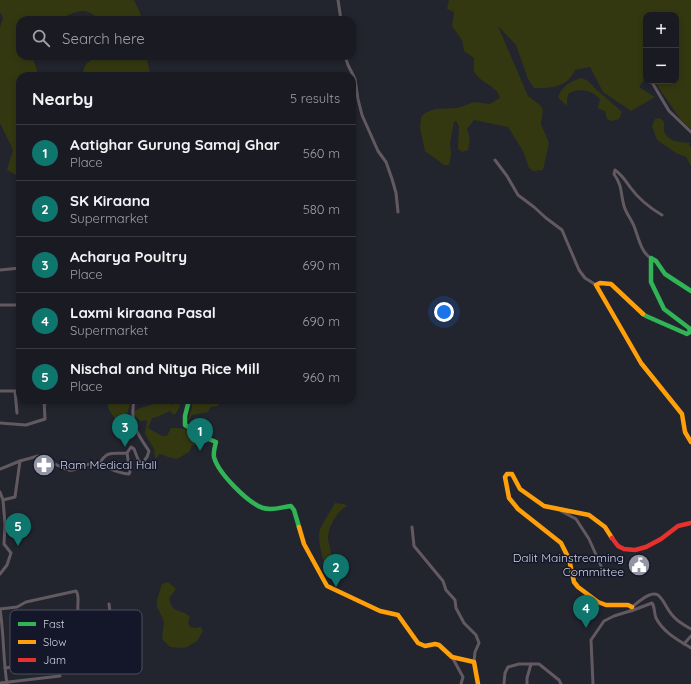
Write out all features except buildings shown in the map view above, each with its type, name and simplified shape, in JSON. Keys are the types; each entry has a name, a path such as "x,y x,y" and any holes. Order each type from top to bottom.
{"street":[{"path":"338,0 340,16"},
{"path":"347,60 352,72"},
{"path":"654,84 670,111 691,132"},
{"path":"356,86 362,115 378,151 386,162 392,179 396,193 398,212"},
{"path":"495,160 507,176 518,195 562,230 579,270 585,278 596,285 641,363 682,414 683,424 691,442"},
{"path":"662,215 649,207 630,188 621,174 615,170 614,174 620,183 624,206 641,245 648,256 656,261 665,274 691,291"},
{"path":"596,285 600,282 611,284 646,316 687,334 690,332 689,328 664,309 651,282 651,258"},
{"path":"0,270 16,268"},
{"path":"0,305 16,305"},
{"path":"0,391 15,391 16,413"},
{"path":"0,423 26,424 45,419 44,404"},
{"path":"0,469 38,456 69,470 75,470 85,464 99,464 120,473 128,474 130,472 127,453 131,447 134,449 139,462 143,462 149,451 134,428 132,421 134,404"},
{"path":"189,404 184,419 185,425 206,438 216,442 213,455 216,465 238,489 257,506 264,509 290,506 294,510 304,544 327,586 380,611 398,615 418,643 425,646 435,644 438,645 452,657 463,676 461,684"},
{"path":"99,464 105,456 112,453 127,453"},
{"path":"3,500 15,497 20,461"},
{"path":"631,609 628,605 602,604 578,587 574,582 569,559 561,543 518,509 509,498 505,477 508,474 512,474 520,489 544,506 589,515 605,527 618,546 624,549 635,550 660,539 678,526 691,522"},
{"path":"0,492 3,500 5,524 4,544 11,553 7,565 0,574"},
{"path":"560,510 576,519 589,539 601,566"},
{"path":"412,527 414,546 443,581 446,590 455,600 456,608 464,624 476,635 479,643 475,652 474,662 478,684"},
{"path":"7,684 3,627 0,609 17,607 26,602 76,591 78,594 78,610"},
{"path":"631,609 650,594 655,594 659,596 672,615 679,622 691,629"},
{"path":"593,684 591,640 604,621 631,609 652,603 654,604 655,616 663,629 691,648"},
{"path":"109,604 110,610"},
{"path":"684,644 691,636"},
{"path":"452,657 474,662"},
{"path":"504,684 505,673 508,667 519,664 539,664 559,680 561,684"},
{"path":"526,684 531,664"},
{"path":"5,668 10,667"},
{"path":"0,683 7,684 60,676"}],"green space":[{"path":"0,0 134,0 141,16 95,16 93,14 81,11 66,16 16,16 16,60 33,60 38,72 16,72 16,175 7,170 13,150 0,123 0,27 3,18 0,12"},
{"path":"449,0 691,0 691,129 681,120 656,84 679,84 679,12 643,12 643,81 639,87 655,97 631,111 603,92 590,67 575,70 568,80 558,86 534,88 528,79 516,45 498,26 528,96 540,105 543,110 541,124 549,143 543,170 533,171 529,168 523,151 508,127 474,120 467,129 470,139 468,150 462,152 458,149 459,126 456,121 454,122 450,143 451,154 449,165 444,165 425,151 420,128 421,117 425,113 435,109 458,108 474,102 490,104 500,98 492,87 476,75 474,71 474,58 464,51 462,40 452,26 454,12 447,9"},
{"path":"92,60 147,60 150,72 83,72 86,64"},
{"path":"581,78 589,82 622,112 619,119 612,121 607,119 605,111 599,109 598,107 600,99 589,92 582,90 569,93 567,98 567,106 558,97 567,84"},
{"path":"660,118 664,122 664,131 668,137 675,141 690,143 691,166 686,157 676,153 657,140 652,126 655,119"},
{"path":"108,404 130,404 126,418 116,420 109,410"},
{"path":"152,404 180,404 174,415 170,411 152,418 148,428 162,436 167,436 171,428 185,429 203,439 203,442 198,445 192,445 189,452 177,459 160,454 155,459 154,449 145,434 147,422 146,420 140,421 134,412 140,408"},
{"path":"192,404 219,404 218,406 211,407 208,412 192,415 187,422"},
{"path":"335,503 344,504 347,506 337,515 328,534 331,556 327,569 324,571 319,532"},
{"path":"168,582 176,589 169,598 172,607 190,617 188,622 190,627 201,627 203,631 197,641 187,647 170,647 162,639 164,622 157,606 157,600 162,584"}],"traffic: fast":[{"path":"643,314 687,334 690,332 689,328 664,309 651,282 651,258 656,261 665,274 691,291"},
{"path":"188,404 185,416 185,425 206,438 216,442 214,457 221,471 234,487 263,508 273,509 291,506 294,510 299,527"}],"traffic: slow":[{"path":"643,314 611,284 600,283 596,285 641,363 682,414 685,432 691,442"},
{"path":"612,538 605,527 589,515 544,506 520,489 512,474 507,474 505,477 509,498 518,509 561,543 569,559 574,582 578,587 598,602 606,605 628,605 632,607"},
{"path":"299,527 304,544 327,586 380,611 398,615 418,643 425,646 435,644 439,645 452,657 474,662 478,684"}],"traffic: jam":[{"path":"612,538 618,546 624,549 635,550 646,547 661,539 678,526 691,523"}],"place":[{"name":"Acharya Poultry","path":"125,447"},
{"name":"Aatighar Gurung Samaj Ghar","path":"200,451"},
{"name":"Ram Medical Hall","path":"44,465"},
{"name":"Nischal and Nitya Rice Mill","path":"18,546"},
{"name":"Dalit Mainstreaming Committee","path":"639,565"},
{"name":"SK Kiraana","path":"336,587"},
{"name":"Laxmi kiraana Pasal","path":"586,628"}]}
